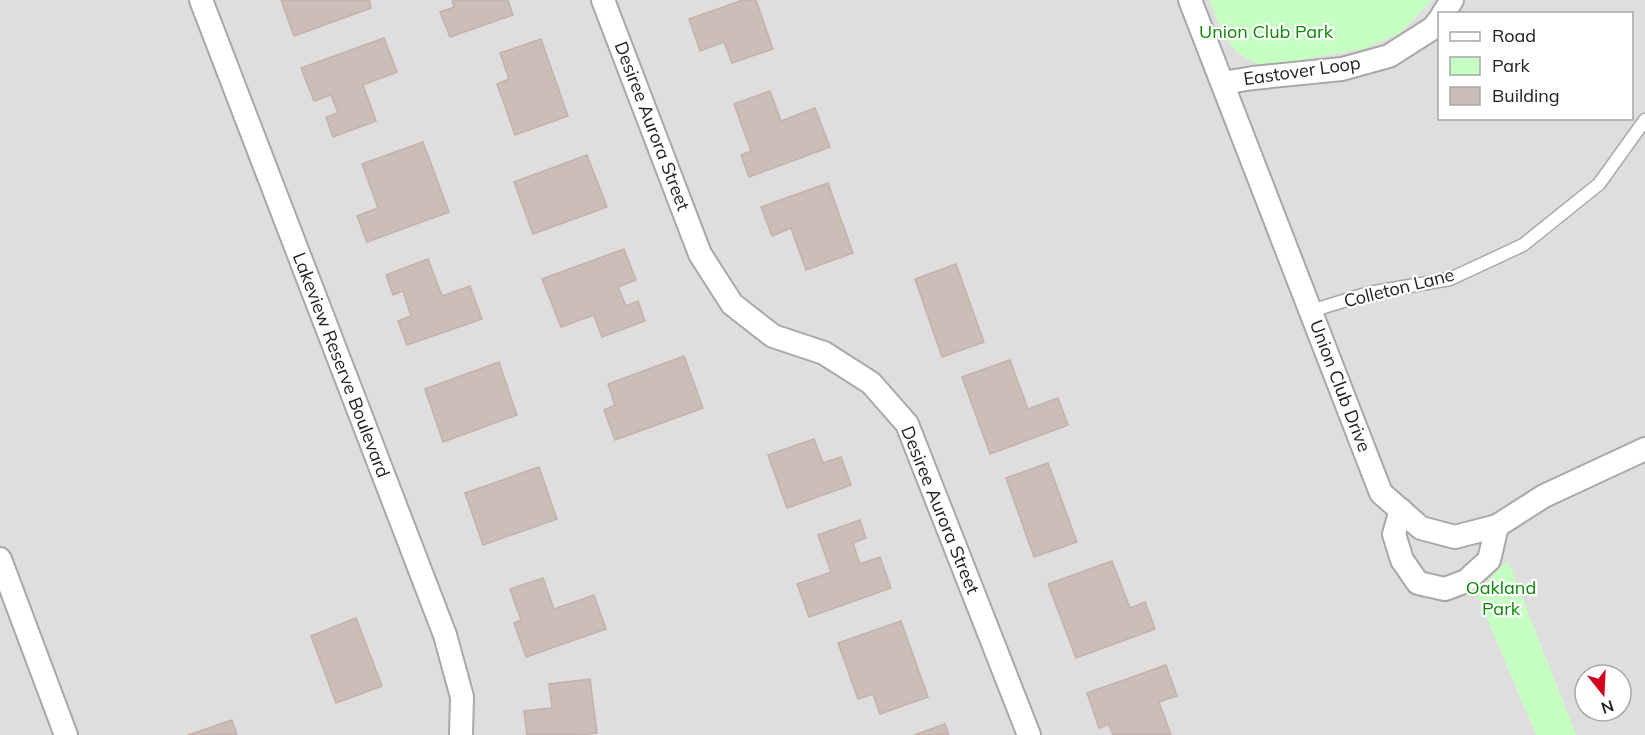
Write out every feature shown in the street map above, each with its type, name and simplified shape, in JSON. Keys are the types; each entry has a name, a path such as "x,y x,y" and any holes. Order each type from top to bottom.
{"street":[{"name":"Lakeview Reserve Boulevard","path":"201,0 445,635 462,697 461,735"},
{"name":"Desiree Aurora Street","path":"603,0 700,254 732,304 773,336 824,354 871,383 908,424 1029,735"},
{"name":"Union Club Drive","path":"1190,0 1381,493 1421,528 1455,537 1497,526 1544,496 1645,449"},
{"name":"Eastover Loop","path":"1222,83 1342,69 1389,56 1433,28 1438,22"},
{"path":"1401,510 1394,534 1402,560 1418,583 1445,589 1466,581 1490,560 1497,526"},
{"path":"0,559 66,735"}],"lane":[{"name":"Colleton Lane","path":"1311,311 1369,293 1450,279 1523,245 1599,184 1645,120"}],"shaded area":[{"path":"0,0 1645,0 1645,735 0,735"}],"green space":[{"name":"Union Club Park","path":"1209,0 1432,0 1400,33 1363,49 1262,66 1238,53 1225,38"},
{"name":"Oakland Park","path":"1508,561 1576,735 1536,735 1476,592"}],"building":[{"path":"281,0 369,0 371,8 294,36"},
{"path":"452,0 508,0 513,15 450,37 440,12 454,7"},
{"path":"743,0 756,0 773,49 732,63 724,42 700,51 689,19"},
{"path":"384,38 397,72 363,85 376,121 333,137 326,117 338,113 331,95 314,101 301,68"},
{"path":"541,39 568,116 515,135 497,84 509,79 500,53"},
{"path":"770,91 781,121 815,108 830,147 749,177 741,155 751,151 734,104"},
{"path":"423,142 449,212 367,242 357,216 378,208 362,164"},
{"path":"587,155 607,207 533,234 514,182"},
{"path":"828,183 853,253 806,270 791,228 772,236 761,207"},
{"path":"624,249 636,280 618,287 626,306 638,301 645,321 602,337 594,315 561,327 542,279"},
{"path":"428,259 442,296 470,286 482,319 407,345 398,321 411,316 403,291 393,295 386,275"},
{"path":"956,264 984,342 942,357 915,279"},
{"path":"684,356 703,408 615,440 604,410 615,405 608,384"},
{"path":"1010,360 1028,409 1058,398 1068,425 990,454 962,377"},
{"path":"499,362 517,415 443,442 425,389"},
{"path":"814,439 823,463 841,457 851,485 787,508 768,455"},
{"path":"1048,463 1077,542 1034,557 1006,478"},
{"path":"539,467 557,519 483,545 465,493"},
{"path":"860,520 866,538 853,543 860,564 880,557 891,588 809,617 797,584 831,572 818,535"},
{"path":"1112,561 1130,608 1145,602 1155,629 1076,658 1048,584"},
{"path":"543,578 554,609 594,595 606,629 526,657 514,623 521,620 510,589"},
{"path":"356,618 382,686 336,703 311,636"},
{"path":"901,621 928,697 880,714 873,694 858,699 838,643"},
{"path":"1166,665 1177,696 1159,702 1171,735 1113,735 1109,724 1099,728 1087,693"},
{"path":"590,679 597,733 527,735 524,711 552,708 549,684"},
{"path":"232,720 237,735 188,735"},
{"path":"945,724 949,735 914,735"}]}
